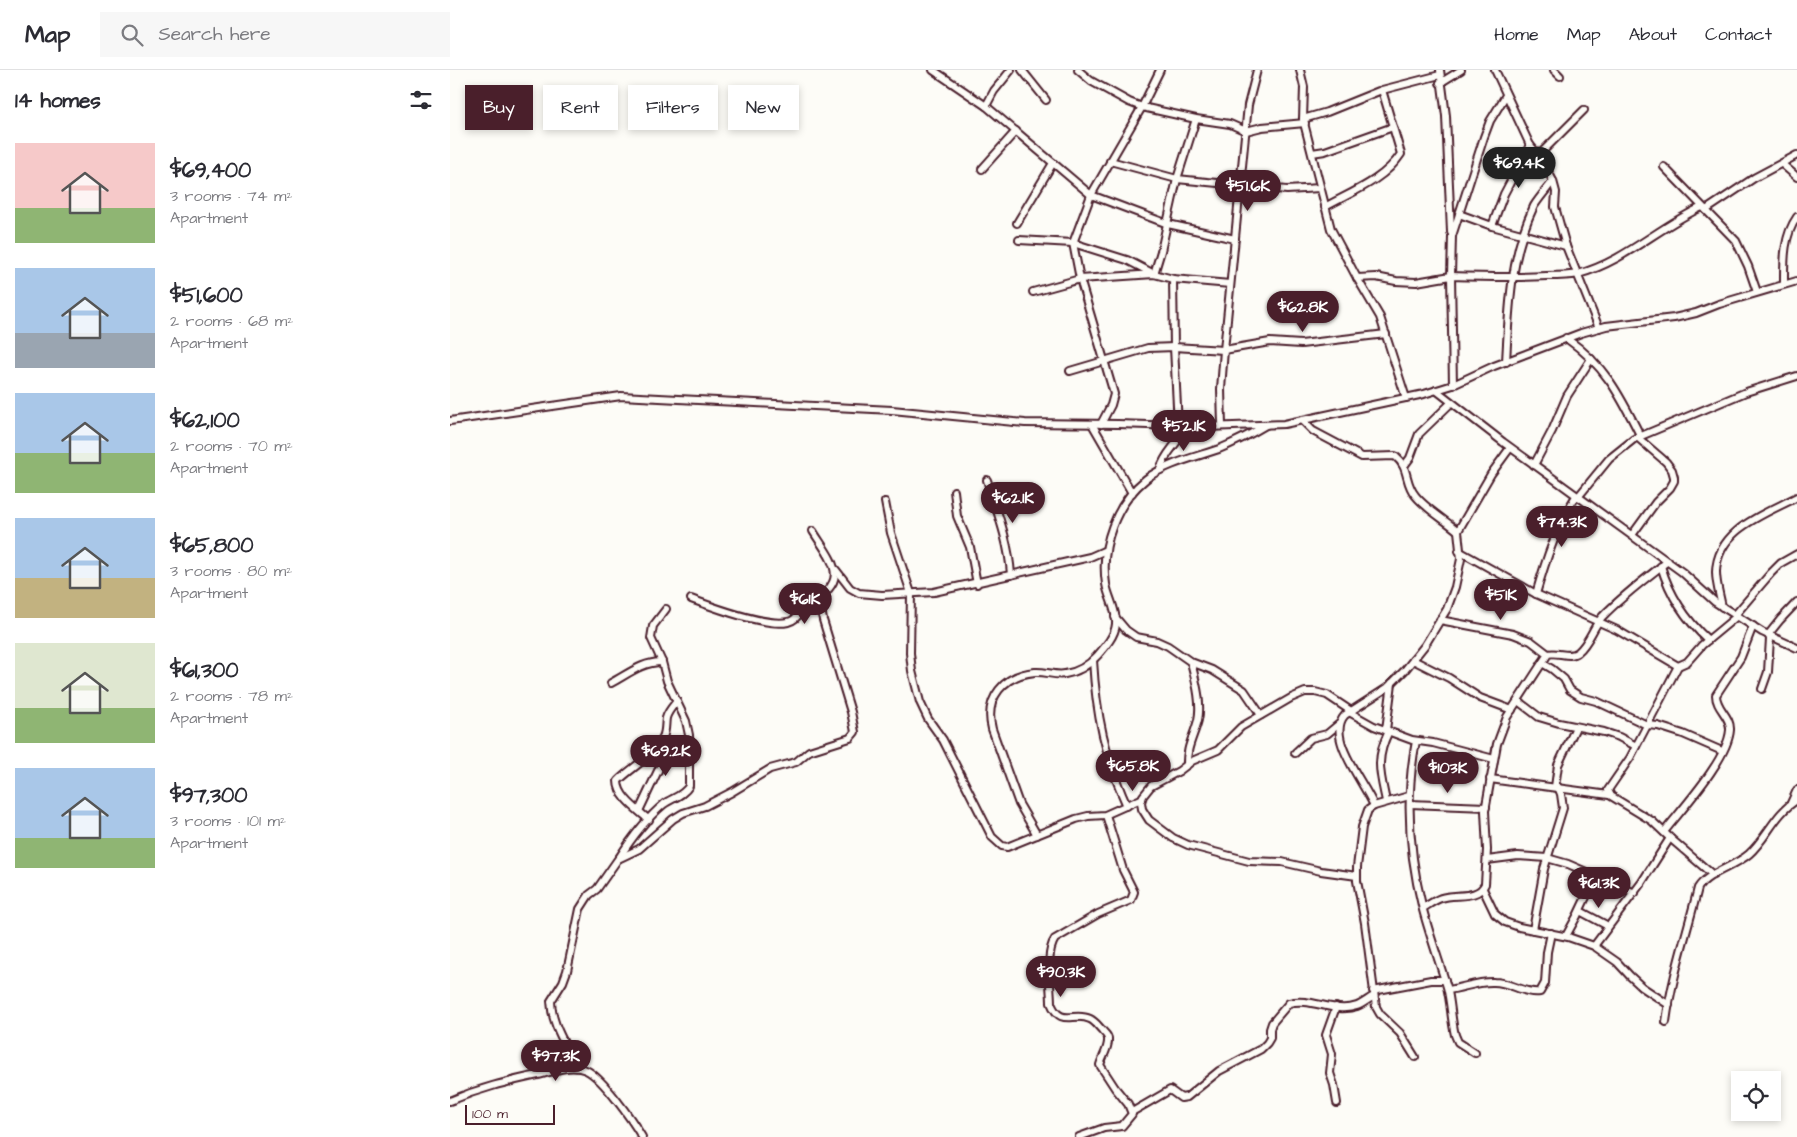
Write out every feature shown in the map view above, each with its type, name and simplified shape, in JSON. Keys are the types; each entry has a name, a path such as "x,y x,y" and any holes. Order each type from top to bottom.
{"street":[{"path":"933,70 986,106 1091,195 1168,224 1235,239"},
{"path":"986,106 994,91 1011,70"},
{"path":"1022,70 1046,100"},
{"path":"1078,70 1091,81 1142,107 1196,119 1230,124 1246,130 1304,121 1379,91"},
{"path":"1101,424 1111,405 1114,394 1080,279 1073,244 1091,195 1142,107 1160,70"},
{"path":"1222,426 1221,389 1230,284 1248,105 1257,70"},
{"path":"1300,70 1304,86 1304,121 1330,229 1356,278 1380,317 1406,398"},
{"path":"1440,83 1461,70"},
{"path":"1495,70 1530,146 1543,161 1553,181 1556,192 1555,207 1566,246 1599,328"},
{"path":"1554,70 1560,76"},
{"path":"1325,207 1380,176 1401,154 1382,90 1440,72 1446,116 1448,196 1452,236 1453,384"},
{"path":"1452,236 1490,120 1506,95"},
{"path":"1538,156 1584,110"},
{"path":"1154,274 1168,224 1177,179 1196,119"},
{"path":"1312,152 1325,151 1393,127"},
{"path":"982,169 1016,131"},
{"path":"1492,226 1504,194 1530,146"},
{"path":"1356,278 1376,277 1396,282 1416,282 1451,276 1512,278 1577,274 1652,238 1680,217 1704,208 1797,155"},
{"path":"1110,161 1177,179 1287,190 1320,188"},
{"path":"1017,223 1053,162"},
{"path":"1782,164 1797,177"},
{"path":"1664,167 1736,241 1748,266 1757,292"},
{"path":"1506,362 1510,292 1517,256 1535,205 1553,181"},
{"path":"1459,214 1492,226 1566,246"},
{"path":"1784,284 1785,247 1787,237 1797,217"},
{"path":"1019,240 1073,244 1127,260 1154,274 1173,279 1230,284"},
{"path":"1032,292 1080,279 1154,274"},
{"path":"1173,279 1178,426"},
{"path":"450,421 620,396 892,410 1025,423 1178,426 1284,424 1436,390 1566,338 1599,328 1674,318 1696,313 1719,304 1797,281"},
{"path":"1070,371 1148,348 1174,347 1224,350 1270,342 1301,344 1386,334"},
{"path":"1566,338 1582,350 1611,382 1623,401 1639,436 1672,470 1674,481 1670,488 1656,502 1632,535"},
{"path":"1534,465 1552,431 1567,396 1591,359"},
{"path":"1536,594 1554,539 1565,514 1609,459 1639,436 1688,418 1711,406 1746,392 1797,376"},
{"path":"1436,390 1510,448 1668,561 1715,602 1768,635 1797,648"},
{"path":"1404,466 1410,458 1419,434 1451,402"},
{"path":"1302,420 1313,431 1358,455 1367,457 1395,456 1404,466 1408,483 1414,495 1458,531"},
{"path":"1092,424 1132,493"},
{"path":"1037,835 1018,804 996,744 989,718 993,700 1001,685 1015,678 1036,672 1063,675 1082,669 1093,660 1107,644 1116,624 1105,582 1106,550 1111,529 1120,510 1132,493 1146,479 1160,470 1242,440 1267,425"},
{"path":"1160,470 1164,457 1179,441 1185,426"},
{"path":"1294,753 1311,738 1327,734 1350,712 1380,693 1392,683 1425,645 1447,610 1455,588 1461,559 1458,531 1491,474 1510,448"},
{"path":"986,480 1005,532 1011,575"},
{"path":"954,490 957,516 970,547 977,584"},
{"path":"1722,607 1716,573 1722,551 1730,536 1765,513 1797,497"},
{"path":"885,502 891,533 911,593 910,653 912,671 920,702 928,719 943,740 992,837 1002,846 1008,847 1076,819 1106,815 1141,799 1151,786 1186,765 1218,750 1241,727 1305,692 1327,695 1350,712 1387,731 1416,741 1433,743 1494,759"},
{"path":"813,531 836,570 850,588 859,593 882,595 934,592 977,584 1090,557 1106,550"},
{"path":"1460,551 1536,594 1599,621 1678,666"},
{"path":"1609,795 1608,790 1611,784 1630,758 1678,666 1687,662 1736,615 1781,563 1797,554"},
{"path":"1440,620 1513,634 1531,642 1548,654 1571,655 1578,653 1599,621 1619,600 1668,561"},
{"path":"1661,566 1668,588 1682,613 1708,640"},
{"path":"691,600 769,622 787,622 798,616 806,606 819,599 832,584 836,570"},
{"path":"618,859 639,849 674,819 683,814 705,806 770,769 796,762 809,750 850,738 855,732 851,712 823,620 819,599"},
{"path":"1768,635 1797,602"},
{"path":"576,1067 568,1049 557,1032 551,1001 563,982 567,971 580,909 588,895 597,889 639,830 664,805 680,795 688,786 689,739 686,721 667,681 662,662 650,638 652,626 666,609"},
{"path":"1115,617 1126,630 1136,637 1157,641 1168,646 1191,662 1212,670 1244,690 1261,715"},
{"path":"1664,832 1690,799 1728,742 1730,725 1728,717 1718,705 1716,695 1741,657 1753,626"},
{"path":"1762,689 1768,672 1770,638 1768,635"},
{"path":"1423,908 1441,898 1476,893 1483,889 1487,860 1486,807 1497,744 1507,717 1548,654"},
{"path":"1093,660 1098,711 1106,752 1127,806"},
{"path":"1413,660 1449,678 1480,698 1512,710"},
{"path":"611,683 644,665 662,662"},
{"path":"1186,765 1188,747 1199,709 1191,662"},
{"path":"1542,663 1564,679 1570,690 1581,697 1596,701 1647,724 1683,734 1722,751"},
{"path":"1386,801 1379,762 1387,731 1392,683"},
{"path":"649,820 623,796 618,788 618,781 630,769 647,757 660,742 668,712 677,701"},
{"path":"1518,701 1539,717 1604,732 1636,746"},
{"path":"1339,724 1342,747 1370,795 1374,806"},
{"path":"1533,930 1547,858 1563,808 1561,794 1557,787 1558,765 1576,727"},
{"path":"639,811 664,758 670,751 689,739"},
{"path":"1416,741 1409,796 1413,852 1423,908 1448,990 1454,1035 1458,1042 1475,1053"},
{"path":"1490,779 1609,795 1652,820 1713,875"},
{"path":"1790,804 1797,790"},
{"path":"1409,796 1386,801 1368,810 1362,827 1357,876 1376,1007 1380,1014 1400,1033 1415,1057"},
{"path":"1141,799 1142,809 1149,820 1172,838 1188,845 1248,862 1282,862 1321,871 1357,876"},
{"path":"1666,1022 1676,969 1698,888 1702,881 1735,865 1749,854 1761,842 1778,816 1797,800"},
{"path":"1410,804 1486,807"},
{"path":"1106,815 1123,870 1134,892 1133,896 1131,900 1098,914 1055,938 1052,942 1050,962 1051,1004 1060,1016 1090,1019 1107,1036 1108,1042 1100,1065 1132,1112"},
{"path":"1594,946 1634,893 1670,838"},
{"path":"1487,860 1518,856 1547,858 1568,864 1634,893"},
{"path":"1566,936 1596,876"},
{"path":"1483,889 1495,914 1505,922 1533,930 1566,936 1594,946 1617,962 1642,987 1668,1005"},
{"path":"1580,910 1608,926"},
{"path":"1448,990 1493,982 1506,983 1527,991 1540,992 1545,983 1550,933"},
{"path":"1079,1137 1104,1128 1122,1126 1129,1120 1132,1112 1170,1090 1184,1099 1220,1071 1261,1049 1270,1038 1272,1023 1287,1004 1302,1002 1349,1008 1357,1006 1374,993 1431,980 1444,980"},
{"path":"1336,1007 1326,1035 1332,1054 1330,1073 1337,1103"},
{"path":"450,1101 509,1080 576,1067 588,1071 603,1084 634,1122 642,1137"}]}
